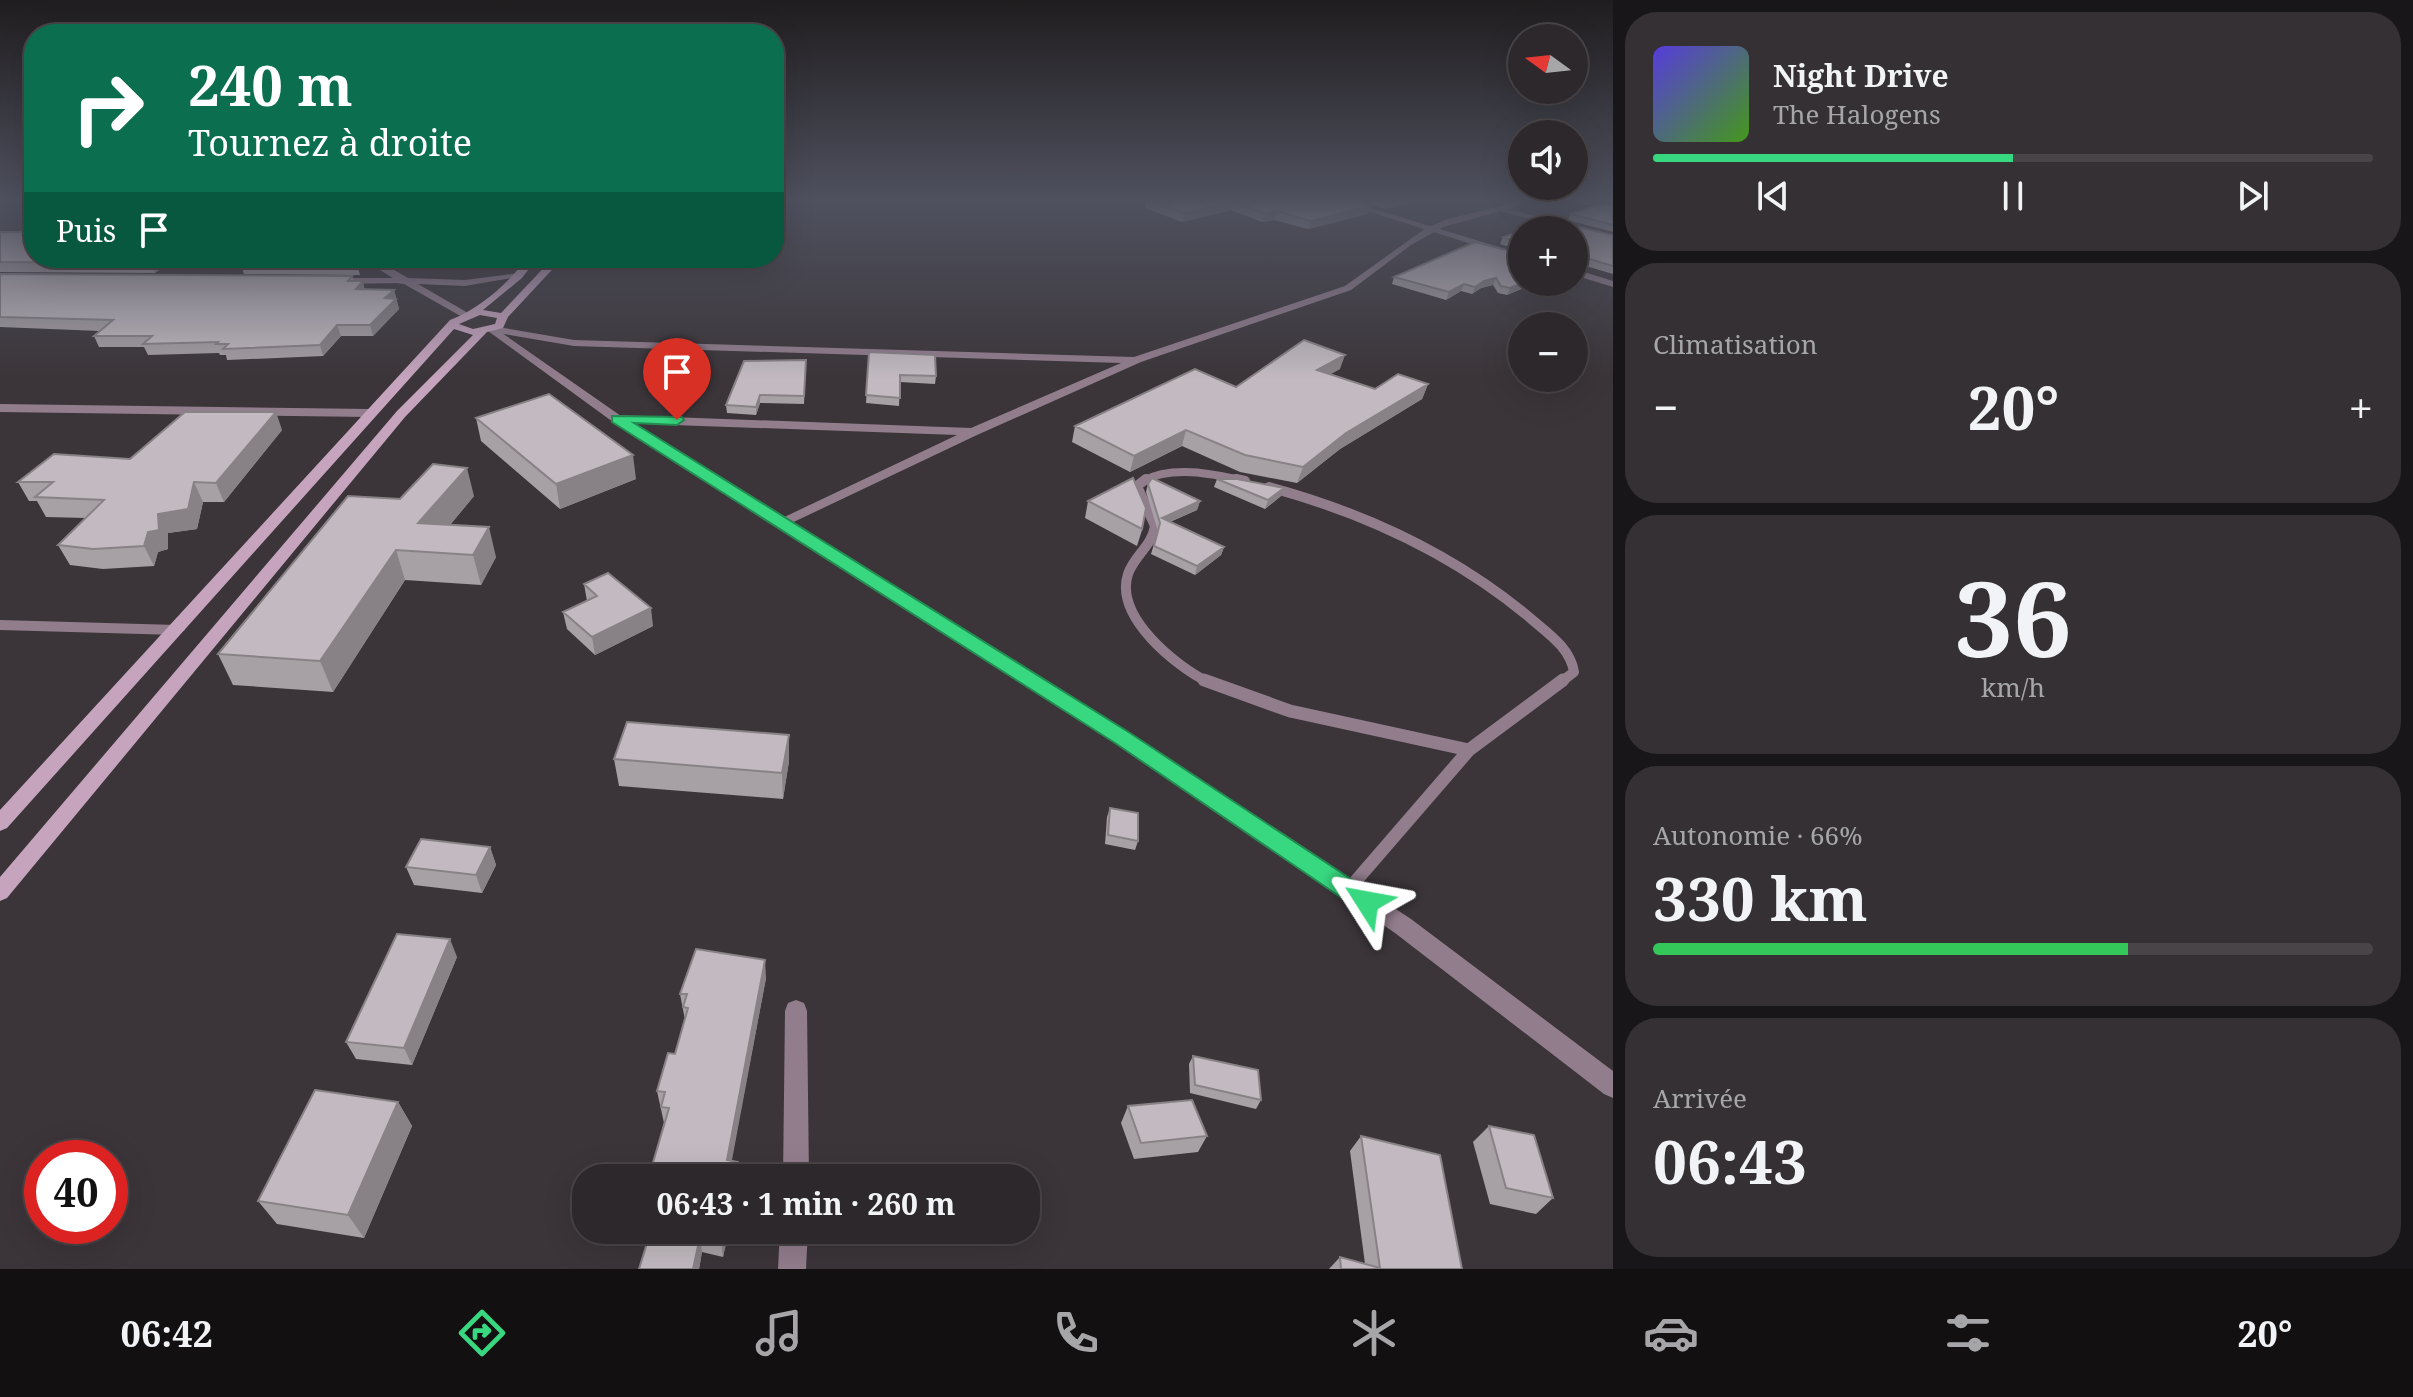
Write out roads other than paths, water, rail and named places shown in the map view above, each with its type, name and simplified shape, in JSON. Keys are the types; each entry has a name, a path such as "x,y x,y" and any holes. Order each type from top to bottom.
{"main road":[{"path":"0,823 177,630 369,413 463,318 519,276 525,268"},
{"path":"0,892 401,414 542,280 551,268"},
{"path":"463,318 463,331 493,326"},
{"path":"463,318 493,326"}],"street":[{"path":"781,524 973,432 1137,360 1348,288 1376,272 1386,261"},
{"path":"381,268 463,318"},
{"path":"323,280 465,283 519,276"},
{"path":"1588,276 1613,284"},
{"path":"493,326 574,343 1137,360"},
{"path":"493,326 617,419 1123,738 1403,926 1613,1086"},
{"path":"0,408 369,413"},
{"path":"617,419 973,432"},
{"path":"0,625 177,630"},
{"path":"796,1011 796,1164"},
{"path":"792,1269 793,1244"}],"lane":[{"path":"1348,890 1469,750 1574,672 1574,661 1563,647 1506,596 1398,530 1320,500 1213,475 1148,476 1137,486 1155,526 1152,540 1130,570 1127,582 1131,607 1150,637 1186,671 1237,693 1306,714 1469,750"}]}
